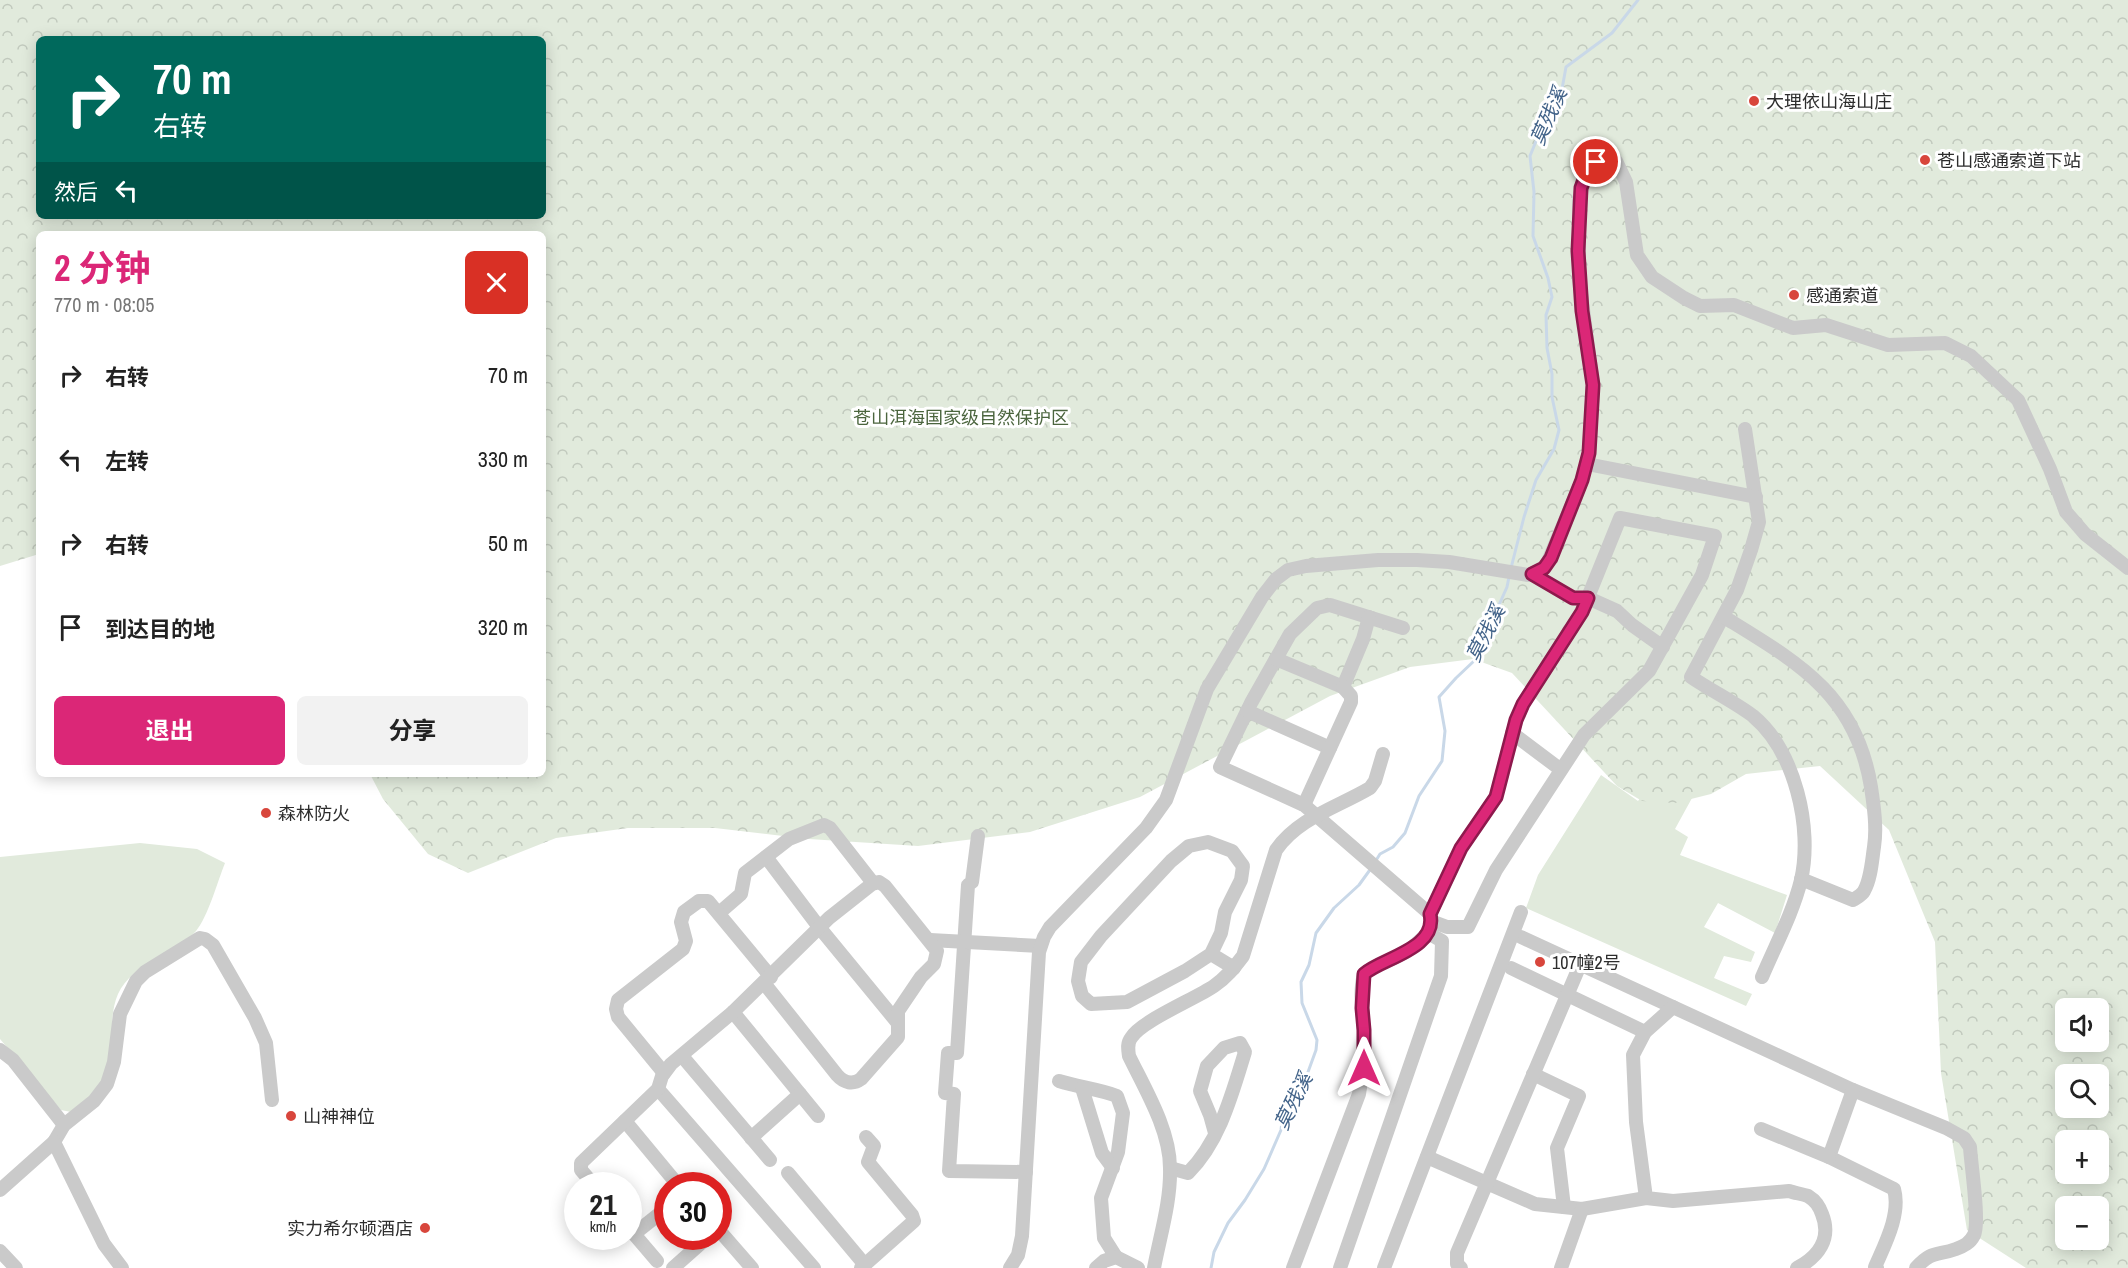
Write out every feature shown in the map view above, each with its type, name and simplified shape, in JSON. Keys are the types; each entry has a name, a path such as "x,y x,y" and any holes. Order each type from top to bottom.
{"street":[{"path":"1530,574 1544,568 1551,558 1587,464 1593,385 1579,279 1580,201 1581,188 1587,172 1596,162 1606,158 1616,161 1626,182 1637,255 1641,264 1652,277 1683,298 1700,306 1734,305 1793,328 1826,325 1888,345 1945,343 1971,356 2018,400 2046,459 2066,512 2085,534 2128,568"},
{"path":"1745,429 1759,522 1737,590 1691,677 1753,716 1777,742 1794,775 1803,820 1801,879 1762,977"},
{"path":"1587,464 1756,497"},
{"path":"1293,1268 1359,1094 1364,1068 1362,1008 1364,974 1369,969 1415,946 1430,922 1461,848 1496,797 1512,733 1523,704 1582,612 1620,518 1715,536 1702,575 1649,671 1584,735 1496,870 1468,927 1447,927 1430,922"},
{"path":"1010,1268 1018,1255 1022,1236 1040,946 1050,927 1146,828 1166,800 1208,689 1253,611 1270,586 1282,574 1294,567 1378,560 1449,562 1530,574 1573,598 1588,598 1617,612 1663,647"},
{"path":"1403,628 1330,605 1320,607 1290,634 1247,711 1220,767 1304,805 1373,865 1430,922 1442,942"},
{"path":"1343,687 1363,639 1369,617"},
{"path":"1724,617 1780,652 1830,693 1858,743 1868,767 1876,837 1872,863 1863,893 1853,900 1801,879"},
{"path":"1276,659 1343,687 1351,696 1351,702 1304,805"},
{"path":"1247,711 1330,748"},
{"path":"1512,733 1560,769"},
{"path":"1154,1268 1166,1205 1170,1168 1160,1121 1130,1056 1128,1047 1130,1038 1146,1024 1214,986 1234,968 1243,956 1276,850 1284,840 1316,817 1370,788 1375,782 1383,754"},
{"path":"719,913 741,894 745,873 797,835 827,825 873,883"},
{"path":"978,836 972,882 969,885 957,1053 948,1053 945,1093 954,1094 949,1171 1026,1172"},
{"path":"1208,842 1232,851 1243,866 1241,879 1225,912 1221,933 1211,954 1185,971 1127,1002 1091,1004 1082,996 1078,981 1081,962 1101,936 1171,861 1189,846 1208,842"},
{"path":"766,857 819,927 897,1022"},
{"path":"583,1172 581,1163 658,1089 667,1068 733,1012 767,980 819,927 873,883 879,882 885,886 937,951 936,961 921,977 898,1011 898,1037 861,1079 848,1082 837,1075 767,980 719,913 704,900 696,902 684,912 681,922 687,939 685,946 618,1000 616,1005 618,1017 664,1073"},
{"path":"1384,1268 1521,912"},
{"path":"1340,1268 1441,976 1442,942 1447,927"},
{"path":"1521,937 1853,1090 1946,1128 1964,1138 1970,1147 1975,1233 1968,1244 1953,1250 1935,1253 1916,1268"},
{"path":"0,1190 54,1142 64,1125 94,1101 107,1084 114,1062 120,1014 136,981 145,972 200,938 213,945 259,1026 268,1050 272,1100"},
{"path":"930,940 1040,946"},
{"path":"1211,954 1234,968"},
{"path":"1461,1268 1457,1264 1457,1253 1580,965"},
{"path":"1511,968 1645,1032"},
{"path":"1646,1198 1636,1122 1633,1055 1645,1032 1673,1007"},
{"path":"733,1012 818,1116"},
{"path":"1170,1168 1188,1173 1201,1160 1227,1110 1245,1052 1240,1043 1224,1048 1207,1066 1200,1091 1215,1133"},
{"path":"0,1050 13,1060 64,1125"},
{"path":"682,1056 770,1160"},
{"path":"1533,1074 1579,1096 1557,1148 1564,1207"},
{"path":"1059,1081 1082,1088 1102,1090 1116,1096 1123,1113 1118,1152 1101,1198 1104,1238 1116,1257 1138,1268"},
{"path":"1082,1088 1102,1153 1113,1167"},
{"path":"658,1089 814,1268"},
{"path":"1829,1157 1853,1090"},
{"path":"751,1138 800,1094"},
{"path":"625,1121 667,1172"},
{"path":"1761,1129 1829,1157 1894,1189 1897,1201 1889,1233 1875,1267 1877,1268"},
{"path":"788,1173 863,1266 914,1221 912,1215 868,1162 874,1146 866,1137"},
{"path":"54,1142 104,1244 122,1268"},
{"path":"1427,1157 1534,1204 1582,1209 1646,1198 1673,1201 1789,1191 1808,1196 1819,1205 1826,1224 1825,1239 1820,1250 1810,1261 1797,1268"},
{"path":"1561,1268 1582,1209"},
{"path":"642,1244 657,1261"},
{"path":"732,1244 752,1268"},
{"path":"673,1268 694,1250"},
{"path":"0,1251 16,1268"},
{"path":"1096,1268 1104,1261 1116,1257"}],"green space":[{"name":"苍山洱海国家级自然保护区","path":"0,0 2128,0 2128,1268 2026,1268 1967,1230 1941,1073 1935,942 1889,830 1820,766 1746,774 1711,794 1675,803 1642,801 1617,786 1512,673 1473,659 1410,667 1330,696 1140,797 1030,832 918,846 809,839 715,828 628,828 556,838 468,873 428,854 383,799 372,777 546,777 546,231 36,231 36,555 0,566"},
{"path":"1674,755 1703,778 1675,829 1688,837 1680,855 1787,895 1775,933 1718,903 1704,927 1755,952 1751,962 1724,956 1714,978 1752,994 1746,1006 1526,908 1538,875 1601,775 1638,801"},
{"path":"140,843 197,849 225,863 209,908 196,931 177,947 133,975 118,994 113,1012 108,1069 100,1086 71,1112 61,1110 0,1039 0,857"}],"waterway":[{"name":"莫残溪","path":"1511,568 1536,480 1554,449 1559,430 1552,397 1552,374 1547,348 1546,315 1552,297 1548,278 1533,236 1534,192 1530,156 1547,114 1562,89 1566,67 1612,33 1638,0"},
{"name":"莫残溪","path":"1375,862 1380,854 1393,847 1405,833 1419,796 1442,761 1445,731 1439,697 1474,661 1507,587 1509,577"},
{"name":"莫残溪","path":"1211,1268 1214,1252 1228,1223 1264,1169 1281,1130 1283,1113 1300,1094 1316,1050 1317,1040 1302,1003 1301,982 1309,965 1316,933 1334,908 1359,885 1372,867"}],"place":[{"name":"大理依山海山庄","path":"1754,101"},
{"name":"苍山感通索道下站","path":"1925,160"},
{"name":"感通索道","path":"1794,295"},
{"name":"森林防火","path":"266,813"},
{"name":"107幢2号","path":"1540,962"},
{"name":"山神神位","path":"291,1116"},
{"name":"实力希尔顿酒店","path":"425,1228"}],"route":[{"path":"1364,1068 1362,1008 1364,974 1369,969 1415,946 1428,933 1430,914 1461,848 1496,797 1516,720 1523,704 1582,612 1588,598 1573,598 1532,574 1544,568 1551,558 1582,480 1589,453 1593,385 1582,311 1578,251 1581,188 1587,172 1596,162"}]}
